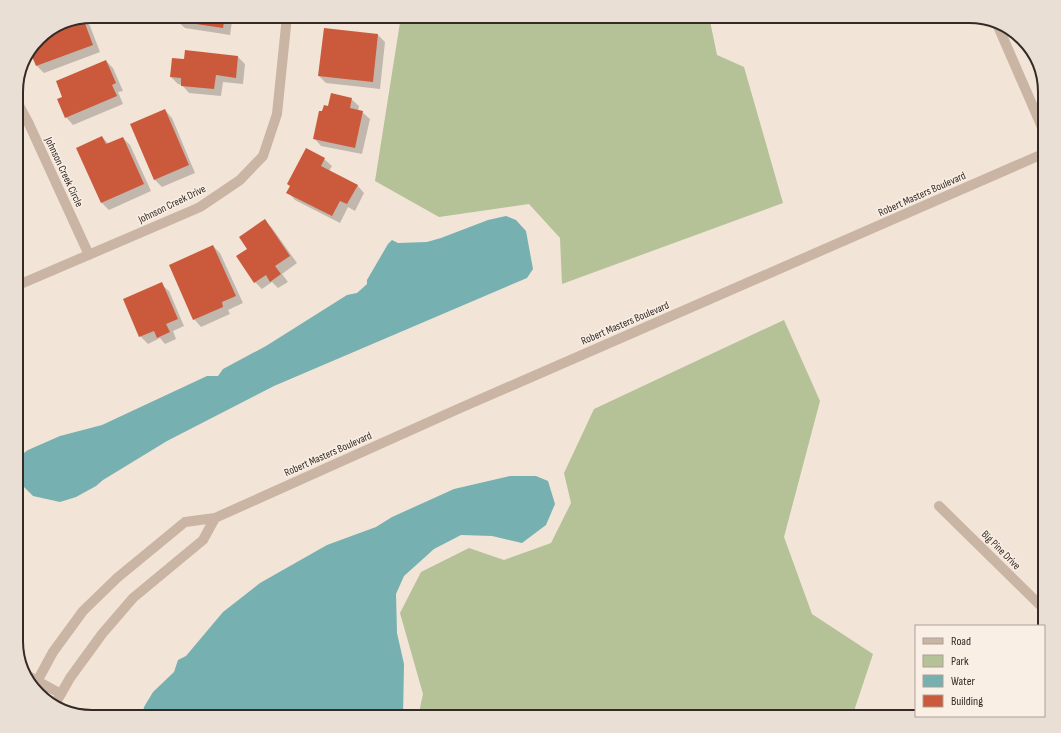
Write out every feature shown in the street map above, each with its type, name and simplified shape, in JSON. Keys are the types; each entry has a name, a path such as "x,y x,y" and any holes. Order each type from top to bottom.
{"street":[{"name":"Johnson Creek Drive","path":"23,283 200,207 240,180 263,156 277,114 286,23"},
{"path":"1000,30 1038,118"},
{"name":"Johnson Creek Circle","path":"23,113 89,255"},
{"name":"Robert Masters Boulevard","path":"37,683 53,652 83,611 117,578 185,522 215,518 458,409 1038,156"},
{"name":"Big Pine Drive","path":"939,506 1038,603"},
{"path":"57,700 74,672 102,634 133,598 203,540 215,518"},
{"path":"39,685 61,694"}],"green space":[{"path":"400,23 710,23 717,55 744,67 783,203 562,284 560,238 529,204 439,217 375,181"},
{"path":"784,320 820,401 784,537 812,614 873,654 854,710 420,710 423,694 400,613 421,572 469,548 504,560 551,543 571,503 564,473 594,409"}],"water":[{"path":"506,216 516,220 526,231 533,269 527,278 274,386 167,441 76,497 60,502 33,496 23,486 23,454 28,450 60,436 102,425 207,376 218,376 223,369 266,346 347,295 357,293 367,284 367,280 388,244 392,240 398,243 427,242 488,220"},
{"path":"510,476 536,476 548,481 555,504 546,525 522,543 492,536 461,535 434,549 404,576 396,594 397,633 404,664 403,710 143,710 153,692 174,672 178,660 186,656 223,612 260,583 327,545 376,527 392,517 454,489"}],"building":[{"path":"85,23 93,45 36,66 33,58 43,43 65,28"},
{"path":"189,23 224,23 223,28"},
{"path":"324,28 378,34 373,82 318,76"},
{"path":"185,50 238,56 236,78 216,75 214,89 181,86 181,78 170,77 172,58 184,59"},
{"path":"106,60 116,83 112,85 117,96 65,118 57,99 62,97 56,81"},
{"path":"331,93 352,98 350,108 363,111 355,148 313,139 319,111 322,111 324,105 328,106"},
{"path":"165,109 189,165 154,180 130,124"},
{"path":"102,136 106,144 123,137 144,184 101,203 76,148"},
{"path":"306,148 325,158 321,166 358,185 347,204 340,201 332,216 286,193 290,186 287,184"},
{"path":"265,219 290,256 275,266 281,274 270,282 266,275 254,283 236,256 247,249 239,237"},
{"path":"213,245 236,296 222,302 223,307 193,320 169,265"},
{"path":"162,282 178,319 166,324 170,332 157,338 154,331 139,337 123,299"}]}
